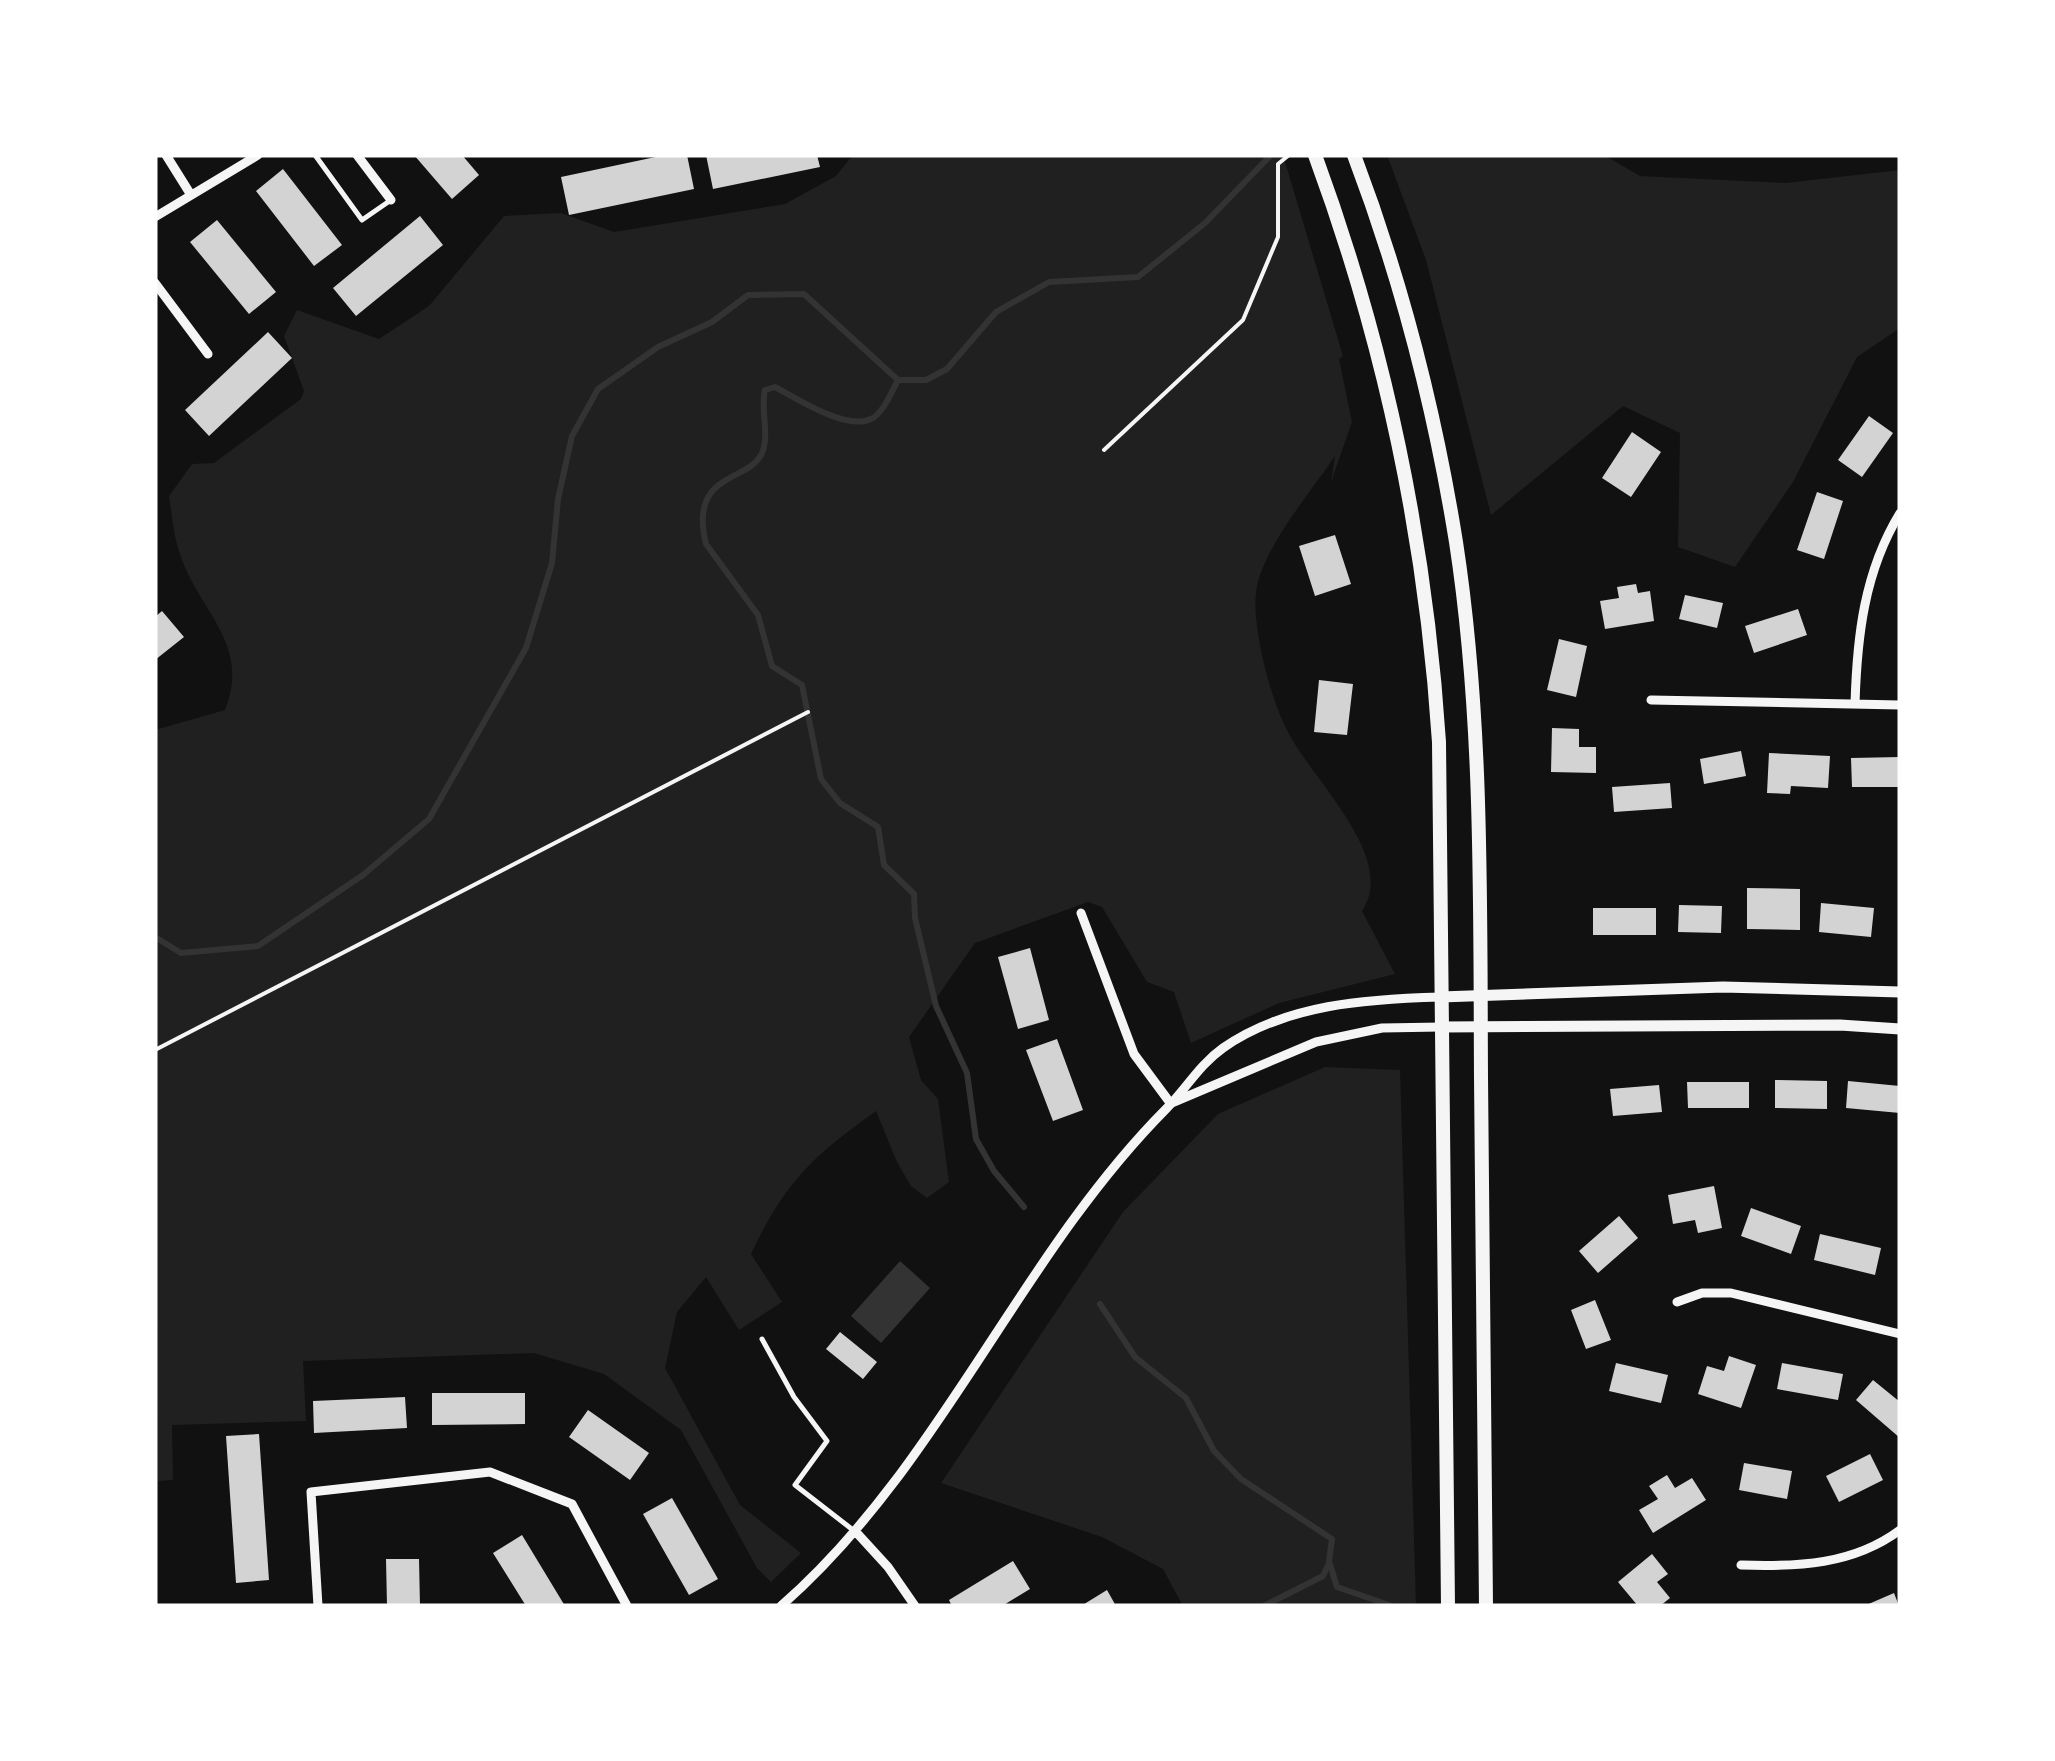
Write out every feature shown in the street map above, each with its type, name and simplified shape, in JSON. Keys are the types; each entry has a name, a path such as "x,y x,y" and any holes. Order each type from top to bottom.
{"main road":[{"path":"1314,155 1371,326 1426,590 1439,742 1448,1606"},
{"path":"1355,159 1412,335 1456,541 1472,696 1481,996 1486,1606"}],"street":[{"path":"166,155 192,194"},
{"path":"155,218 258,155"},
{"path":"358,155 391,200"},
{"path":"155,284 208,354"},
{"path":"1855,704 1863,606 1876,562 1900,513"},
{"path":"1651,700 1900,705"},
{"path":"1081,913 1134,1054 1171,1104"},
{"path":"781,1606 856,1532 937,1423 1130,1144 1171,1104 1194,1072 1224,1047 1269,1025 1340,1003 1723,987 1900,992"},
{"path":"1171,1104 1316,1042 1382,1028 1821,1024 1900,1029"},
{"path":"1677,1302 1702,1294 1730,1293 1900,1334"},
{"path":"318,1606 311,1492 490,1472 572,1504 627,1606"},
{"path":"1742,1566 1840,1560 1900,1530"},
{"path":"856,1532 888,1567 915,1606"}],"lane":[{"path":"314,155 362,220 391,200"},
{"path":"762,1339 794,1397 827,1441 795,1485 856,1532"}],"path":[{"path":"1104,450 1243,320 1278,238 1278,164 1289,155"},
{"path":"155,1050 808,712"}],"shaded area":[{"path":"853,155 1283,155 1343,356 1339,359 1352,422 1331,482 1335,456 1267,559 1256,593 1259,642 1285,726 1360,842 1369,866 1370,889 1362,911 1395,974 1279,1003 1191,1043 1174,992 1147,982 1102,907 1088,902 975,943 909,1037 921,1080 938,1099 949,1182 927,1198 911,1186 876,1111 803,1172 776,1208 751,1254 782,1302 739,1330 706,1277 677,1312 665,1368 740,1505 801,1553 771,1582 757,1568 681,1430 604,1374 534,1353 303,1361 306,1421 172,1425 173,1480 158,1481 155,730 225,710 232,686 227,646 187,572 175,537 169,496 192,464 214,463 301,399 304,391 284,336 297,310 379,339 429,306 504,216 561,213 614,232 785,204 836,176"},
{"path":"1387,155 1604,155 1640,176 1786,183 1900,170 1900,328 1857,357 1793,482 1735,567 1678,547 1680,433 1623,406 1491,515 1426,260"},
{"path":"1325,1067 1400,1070 1416,1606 1183,1606 1163,1569 1102,1537 941,1483 1123,1212 1218,1114"},
{"path":"900,1261 930,1288 881,1343 851,1316"}],"building":[{"path":"414,155 462,155 479,175 452,199"},
{"path":"665,155 687,155 694,189 569,215 561,177"},
{"path":"706,155 817,155 820,167 713,189"},
{"path":"283,169 342,245 314,266 256,191"},
{"path":"420,216 443,245 356,316 333,288"},
{"path":"217,220 276,292 249,314 190,242"},
{"path":"268,332 292,358 209,436 185,410"},
{"path":"1869,416 1893,433 1862,477 1838,460"},
{"path":"1632,432 1661,452 1631,497 1602,478"},
{"path":"1817,492 1843,501 1824,559 1797,550"},
{"path":"1335,535 1351,584 1315,596 1299,546"},
{"path":"1636,584 1638,593 1650,591 1654,621 1605,629 1600,601 1619,598 1617,587"},
{"path":"1685,595 1723,603 1717,628 1679,619"},
{"path":"1798,609 1807,635 1754,653 1745,626"},
{"path":"162,611 184,637 155,660 155,617"},
{"path":"1559,639 1587,646 1576,697 1547,690"},
{"path":"1319,680 1353,684 1347,735 1314,732"},
{"path":"1552,728 1579,729 1579,747 1596,747 1596,773 1551,772"},
{"path":"1741,751 1746,776 1704,784 1700,759"},
{"path":"1769,753 1830,756 1828,788 1791,786 1790,794 1767,793"},
{"path":"1900,757 1900,787 1852,787 1851,758"},
{"path":"1670,783 1672,808 1614,812 1612,787"},
{"path":"1747,888 1800,889 1800,930 1747,929"},
{"path":"1821,903 1874,908 1871,937 1819,932"},
{"path":"1679,905 1722,906 1721,933 1678,932"},
{"path":"1593,908 1656,908 1656,935 1593,935"},
{"path":"1030,948 1049,1020 1018,1029 998,957"},
{"path":"1057,1039 1083,1110 1053,1121 1026,1050"},
{"path":"1775,1080 1827,1081 1827,1109 1775,1108"},
{"path":"1848,1081 1900,1086 1900,1113 1846,1108"},
{"path":"1687,1082 1749,1082 1749,1108 1688,1108"},
{"path":"1659,1085 1662,1112 1613,1116 1610,1089"},
{"path":"1714,1186 1722,1228 1698,1233 1695,1220 1673,1224 1668,1195"},
{"path":"1751,1208 1801,1226 1791,1254 1741,1236"},
{"path":"1619,1216 1638,1238 1598,1273 1579,1251"},
{"path":"1820,1234 1881,1248 1875,1275 1814,1260"},
{"path":"1595,1300 1611,1340 1586,1349 1571,1310"},
{"path":"840,1332 877,1362 863,1379 826,1349"},
{"path":"1729,1356 1756,1365 1741,1408 1698,1394 1707,1366 1724,1371"},
{"path":"1616,1363 1668,1375 1661,1403 1609,1391"},
{"path":"1782,1363 1843,1374 1838,1400 1777,1389"},
{"path":"1873,1380 1900,1402 1900,1438 1856,1400"},
{"path":"432,1393 525,1393 525,1424 432,1425"},
{"path":"405,1397 407,1428 314,1433 313,1401"},
{"path":"588,1410 649,1453 630,1480 569,1437"},
{"path":"259,1434 269,1580 236,1583 226,1436"},
{"path":"1870,1454 1883,1480 1839,1502 1826,1476"},
{"path":"1744,1463 1792,1471 1787,1499 1739,1490"},
{"path":"1667,1475 1675,1488 1692,1478 1706,1500 1653,1533 1639,1510 1658,1499 1649,1486"},
{"path":"672,1498 718,1579 689,1595 643,1514"},
{"path":"522,1535 565,1606 526,1606 493,1553"},
{"path":"1652,1554 1668,1574 1657,1582 1670,1598 1660,1606 1638,1606 1618,1582"},
{"path":"386,1559 419,1559 420,1606 387,1606"},
{"path":"1013,1561 1030,1589 1002,1606 952,1606 949,1600"},
{"path":"1107,1590 1116,1606 1081,1606"},
{"path":"1894,1593 1899,1606 1864,1606"}],"waterway":[{"path":"155,937 181,953 258,946 363,875 429,819 526,648 552,563 558,499 572,436 598,389 658,347 712,322 748,295 804,294 898,380 926,380 947,369 996,312 1049,282 1138,277 1205,223 1271,155"},
{"path":"898,380 879,412 861,422 821,412 775,387 765,390 762,453 755,463 712,491 705,503 703,520 706,544 758,615 772,666 802,685 821,779 840,803 878,827 884,865 914,894 915,918 936,1006 967,1073 976,1139 994,1171 1024,1207"},
{"path":"1100,1304 1135,1357 1186,1398 1214,1451 1241,1479 1332,1539 1329,1561 1337,1587 1392,1606"},
{"path":"1264,1606 1323,1576 1328,1565"}]}
